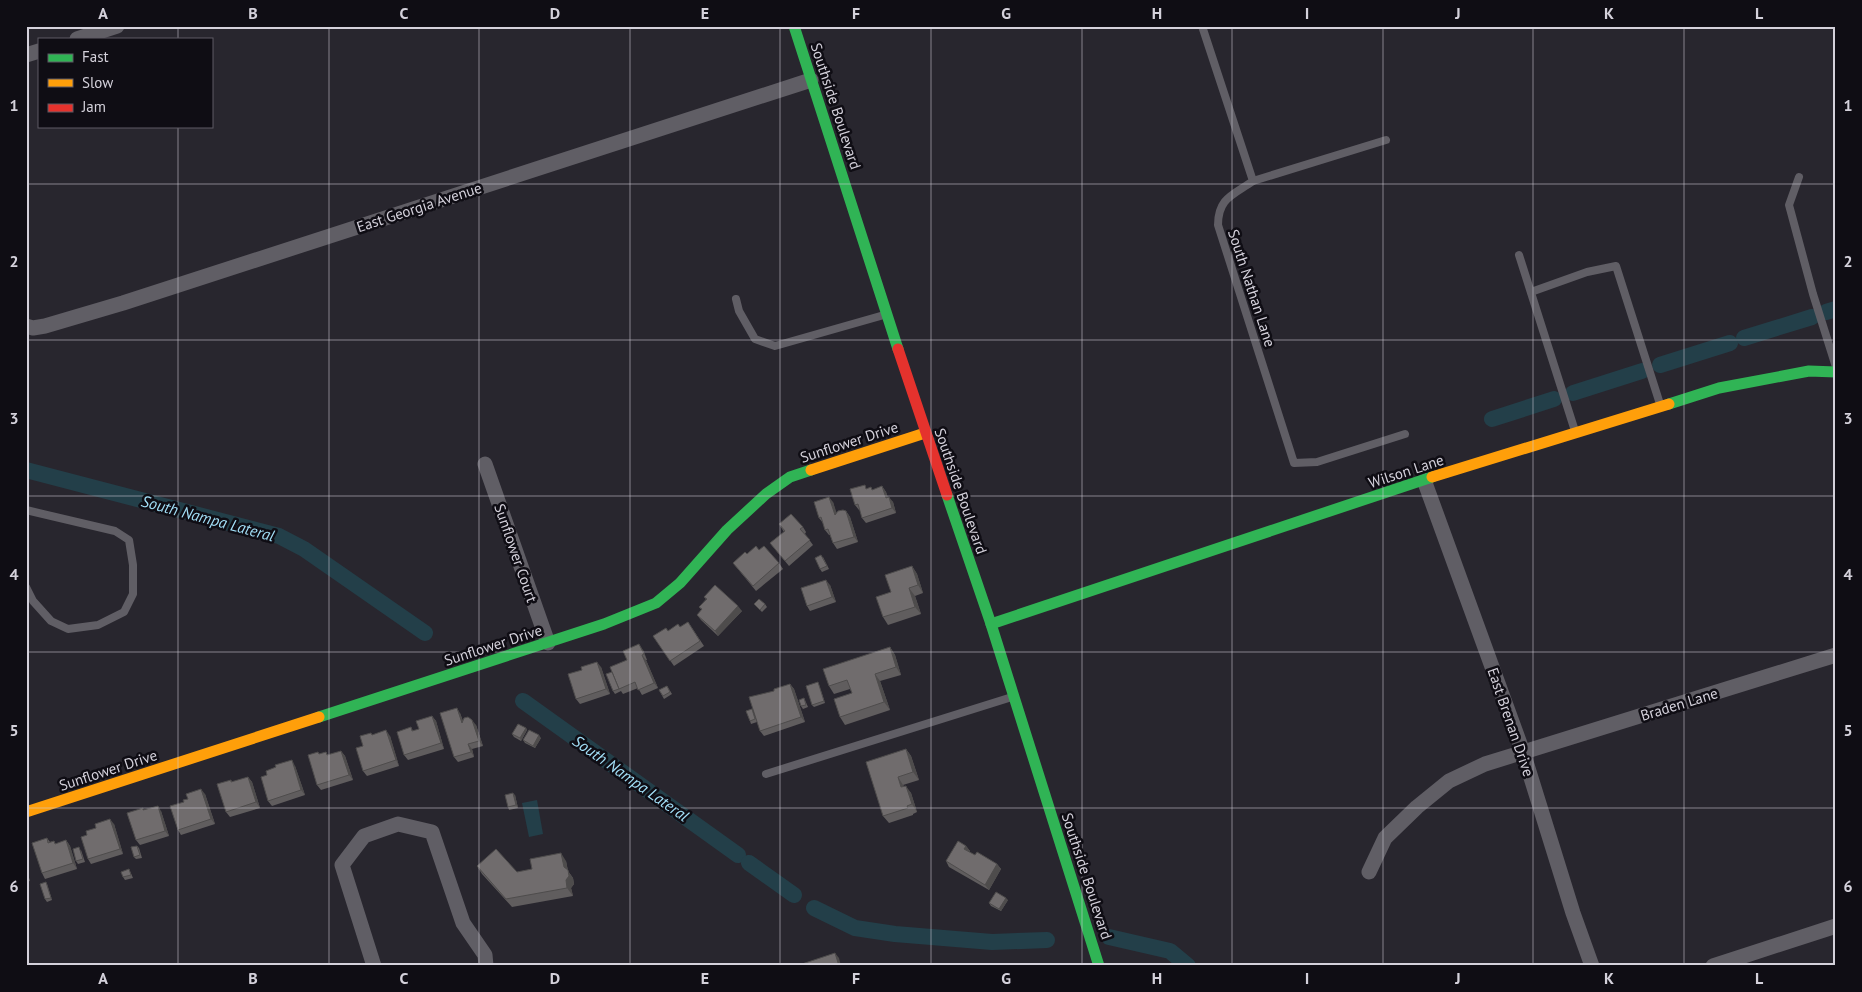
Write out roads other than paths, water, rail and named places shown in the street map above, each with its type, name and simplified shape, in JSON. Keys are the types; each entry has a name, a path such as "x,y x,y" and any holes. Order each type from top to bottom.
{"street":[{"path":"80,38 116,26"},
{"name":"Southside Boulevard","path":"794,26 886,314 991,624 1100,966"},
{"path":"26,55 38,51"},
{"name":"East Georgia Avenue","path":"26,326 33,328 46,326 123,303 812,80"},
{"name":"Wilson Lane","path":"991,624 1424,480 1719,388 1809,371 1836,372"},
{"name":"Sunflower Drive","path":"26,812 548,643 604,624 656,603 680,583 727,530 766,494 790,477 925,432"},
{"name":"Sunflower Court","path":"485,464 548,643"},
{"name":"East Brenan Drive","path":"1424,480 1523,752 1573,913 1592,966"},
{"name":"Braden Lane","path":"1370,872 1385,838 1417,807 1448,781 1485,764 1836,656"},
{"path":"374,966 342,865 364,836 398,824 432,832 463,923 485,955 486,966"},
{"path":"1713,966 1836,926"}],"lane":[{"path":"1202,26 1253,181 1386,140"},
{"path":"1799,177 1789,204 1833,346 1836,367"},
{"name":"South Nathan Lane","path":"1253,181 1224,201 1218,212 1218,225 1294,463 1317,462 1405,434"},
{"path":"1519,255 1576,433"},
{"path":"1531,292 1587,272 1616,266 1661,406"},
{"path":"736,299 739,311 755,339 775,346 886,314"},
{"path":"26,510 115,531 129,540 133,565 133,594 124,612 98,625 68,629 51,621 33,601 26,587"},
{"path":"766,774 1014,696"}],"water":[{"path":"537,800 543,834 529,837 522,803"}],"waterway":[{"path":"1826,312 1836,309"},
{"path":"1744,338 1812,317"},
{"path":"1660,365 1730,343"},
{"path":"1573,393 1642,371"},
{"path":"1492,419 1554,399"},
{"name":"South Nampa Lateral","path":"26,470 279,536 304,549 425,633"},
{"name":"South Nampa Lateral","path":"523,701 738,855"},
{"name":"South Nampa Lateral","path":"749,863 794,895"},
{"name":"South Nampa Lateral","path":"814,908 855,928 895,934 992,942 1047,940"},
{"name":"South Nampa Lateral","path":"1109,937 1170,951 1188,966"}]}
